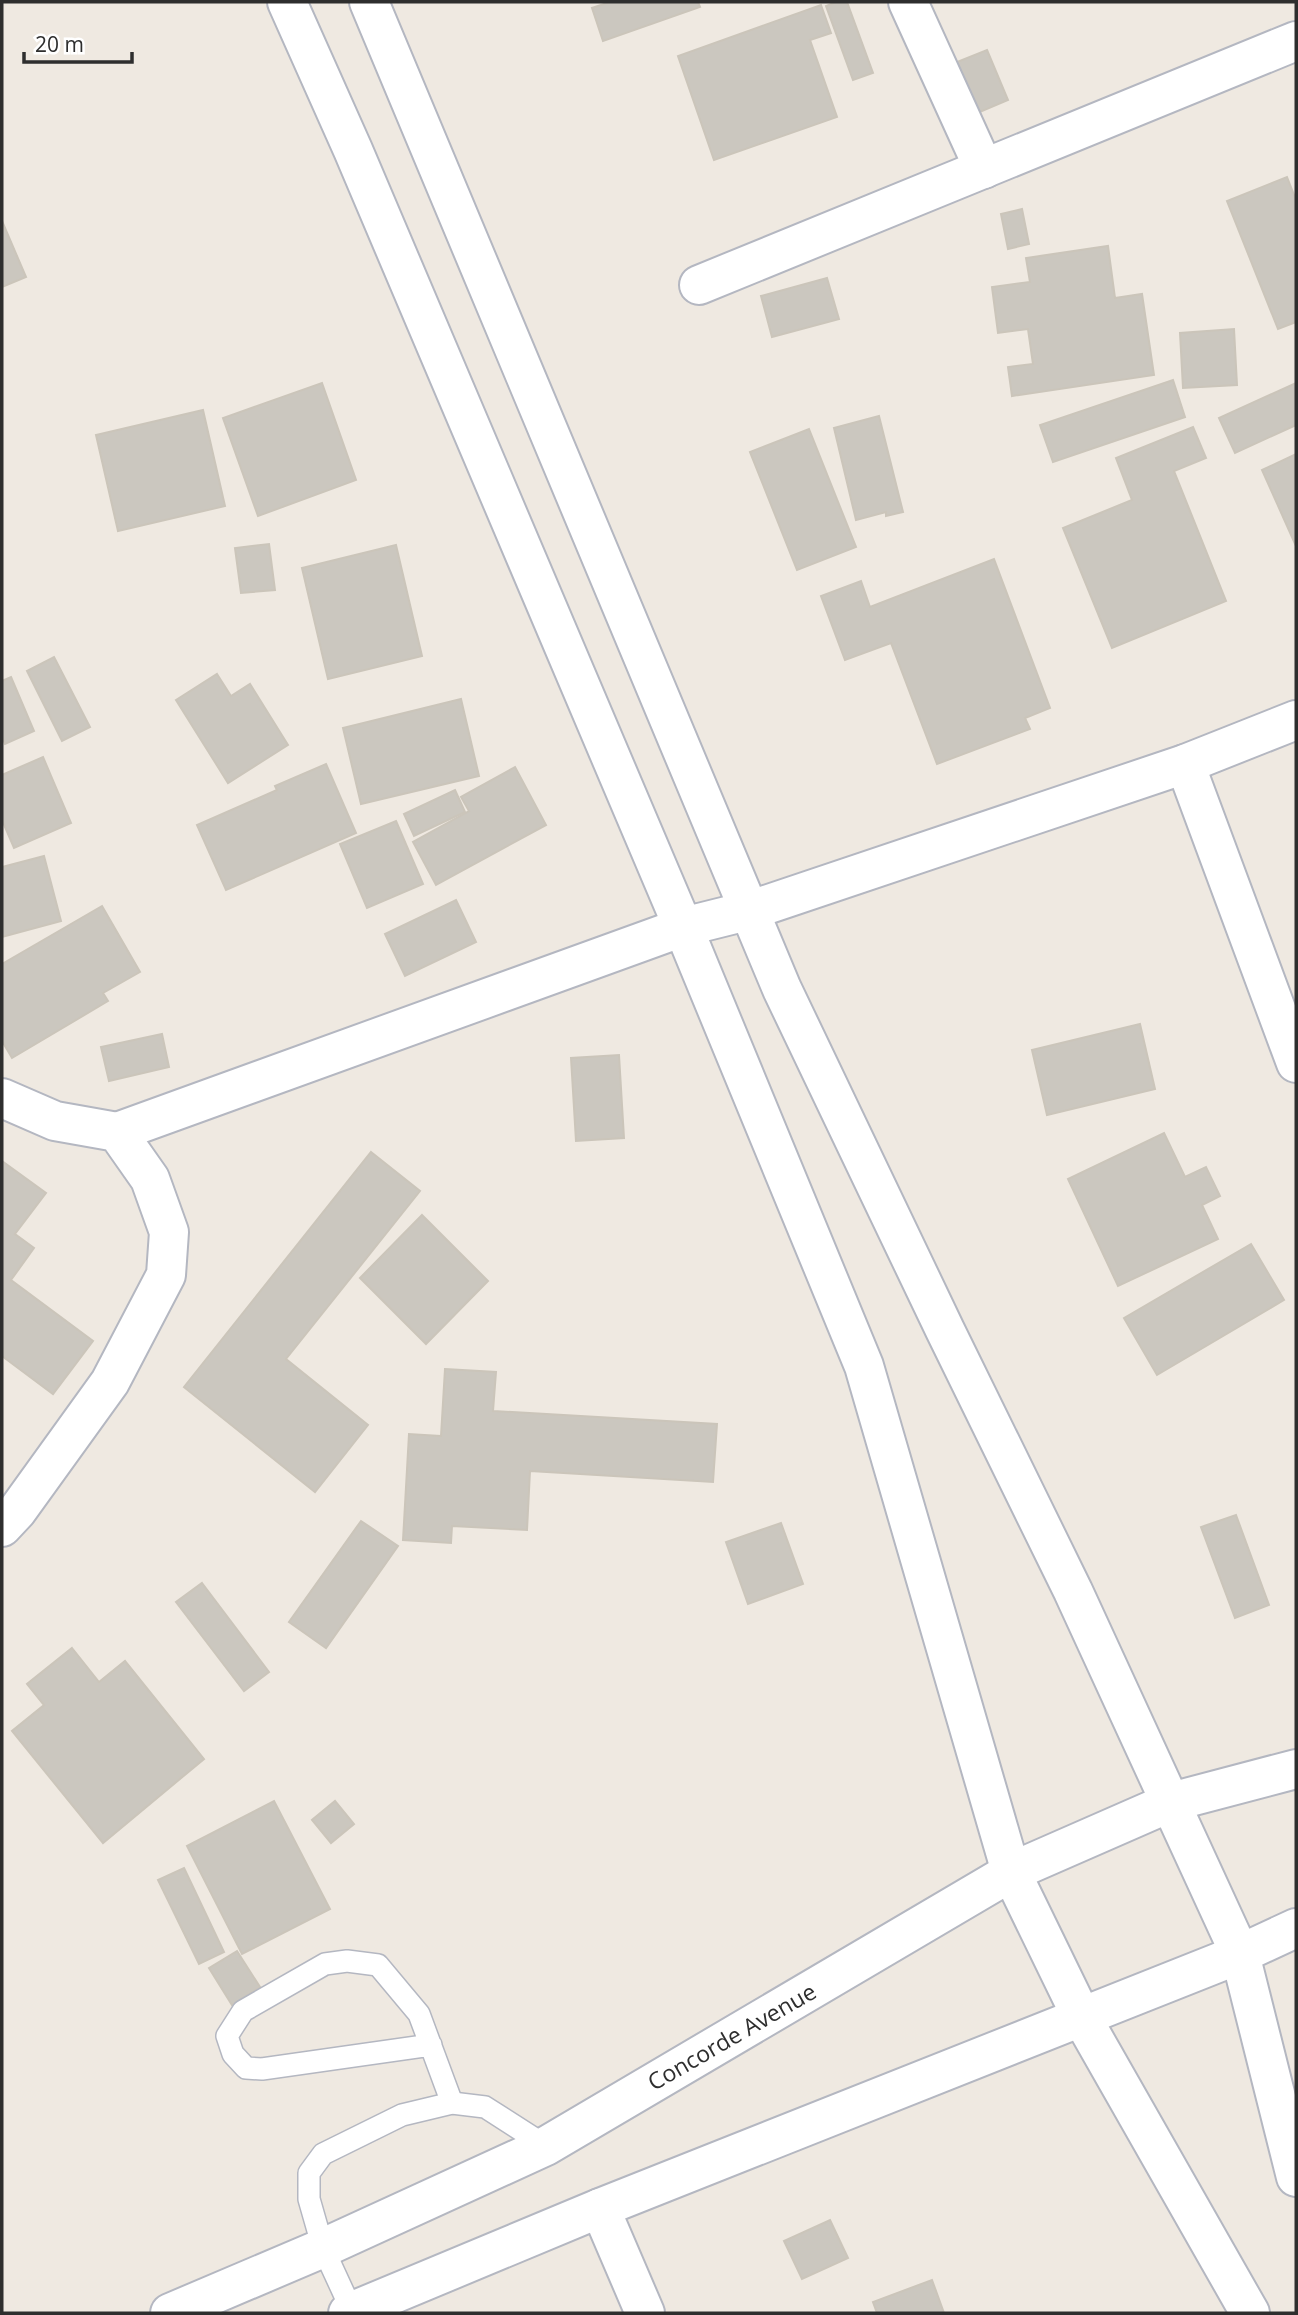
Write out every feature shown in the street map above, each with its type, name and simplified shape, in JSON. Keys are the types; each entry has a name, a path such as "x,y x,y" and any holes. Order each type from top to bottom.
{"street":[{"path":"287,2 364,175 683,927 864,1366 1011,1872 1082,2018 1250,2313"},
{"path":"369,2 782,989 1073,1591 1240,1954 1296,2177"},
{"path":"908,2 984,169"},
{"path":"699,285 1296,41"},
{"path":"2,1097 55,1121 117,1132 683,927 751,910 1185,764 1296,720"},
{"path":"1185,764 1296,1063"},
{"path":"2,1527 110,1382 166,1275 169,1232 150,1179 117,1132"},
{"name":"Concorde Avenue","path":"170,2313 323,2248 546,2146 1011,1872 1171,1802 1296,1769"},
{"path":"350,2312 600,2208 1240,1954 1296,1928"},
{"path":"600,2208 645,2313"}],"lane":[{"path":"431,2045 246,2068 233,2054 227,2036 243,2011 325,1964 347,1961 378,1965 419,2014 431,2045 452,2103"},
{"path":"350,2312 323,2248 310,2199 309,2173 323,2154 402,2115 452,2103 485,2107 546,2146"}],"building":[{"path":"610,2 698,2 700,7 603,41 592,8"},
{"path":"847,2 873,73 853,80 826,6"},
{"path":"821,5 831,33 810,40 837,117 714,160 678,56"},
{"path":"987,50 1008,100 968,117 947,66"},
{"path":"1287,177 1296,200 1296,322 1278,329 1227,201"},
{"path":"1022,209 1029,244 1008,249 1001,214"},
{"path":"2,221 26,277 2,287"},
{"path":"1108,246 1115,298 1142,294 1154,375 1012,396 1008,367 1033,364 1028,329 998,333 992,287 1030,282 1026,258"},
{"path":"827,278 839,319 772,337 761,296"},
{"path":"1234,329 1237,385 1183,388 1180,333"},
{"path":"1173,380 1185,417 1053,462 1040,425"},
{"path":"322,383 356,480 258,516 223,418"},
{"path":"1296,383 1296,425 1235,453 1219,418"},
{"path":"203,410 225,506 118,531 96,435"},
{"path":"879,416 903,512 886,516 886,512 856,520 834,428"},
{"path":"1193,427 1206,458 1174,471 1226,601 1112,648 1063,528 1132,500 1116,458"},
{"path":"809,429 856,547 797,570 750,452"},
{"path":"1296,454 1296,546 1262,470"},
{"path":"269,544 275,590 241,593 235,548"},
{"path":"396,545 422,656 328,679 302,568"},
{"path":"994,559 1050,708 1025,718 1030,729 937,764 891,643 845,660 821,596 861,581 870,607"},
{"path":"54,657 90,727 62,741 27,671"},
{"path":"217,674 231,696 250,684 288,745 228,783 176,700"},
{"path":"11,677 34,731 5,744 2,737 2,681"},
{"path":"461,699 479,776 361,804 343,728"},
{"path":"43,757 71,823 14,848 2,820 2,775"},
{"path":"326,764 356,833 226,890 197,825 277,790 275,786"},
{"path":"515,767 546,825 436,885 413,842 469,811 461,797"},
{"path":"455,790 465,812 414,836 404,814"},
{"path":"396,821 423,884 367,908 340,844"},
{"path":"44,856 61,921 2,937 2,867"},
{"path":"456,900 476,942 405,976 385,934"},
{"path":"102,906 140,972 103,993 108,1001 12,1058 2,1041 2,964"},
{"path":"1140,1024 1155,1089 1047,1115 1032,1050"},
{"path":"162,1034 169,1067 109,1081 101,1047"},
{"path":"619,1055 624,1138 576,1141 571,1058"},
{"path":"1164,1133 1185,1177 1206,1167 1220,1196 1202,1205 1218,1239 1118,1286 1068,1179"},
{"path":"371,1152 420,1191 286,1359 368,1425 315,1492 184,1387"},
{"path":"2,1161 46,1193 15,1234 34,1248 11,1280 93,1341 53,1394 2,1356"},
{"path":"422,1215 488,1281 426,1344 360,1278"},
{"path":"1251,1244 1284,1300 1157,1375 1124,1318"},
{"path":"445,1369 496,1372 493,1411 717,1424 713,1482 530,1471 527,1530 452,1526 451,1543 403,1540 409,1434 441,1436"},
{"path":"1236,1515 1269,1605 1235,1618 1201,1527"},
{"path":"361,1521 398,1546 326,1648 289,1622"},
{"path":"781,1523 803,1584 748,1604 726,1542"},
{"path":"202,1583 269,1672 244,1691 176,1602"},
{"path":"72,1648 99,1682 125,1661 204,1759 103,1843 12,1731 44,1705 27,1684"},
{"path":"274,1801 330,1909 242,1954 187,1846"},
{"path":"335,1801 354,1824 331,1843 312,1820"},
{"path":"184,1868 224,1952 199,1964 158,1880"},
{"path":"237,1951 260,1987 232,2005 209,1968"},
{"path":"830,2220 848,2258 802,2279 784,2241"},
{"path":"932,2280 944,2313 877,2313 873,2302"}]}
